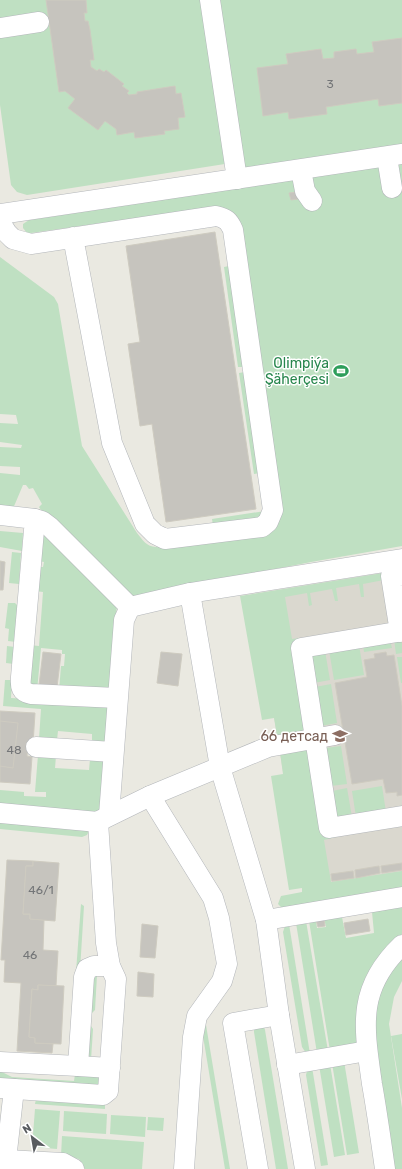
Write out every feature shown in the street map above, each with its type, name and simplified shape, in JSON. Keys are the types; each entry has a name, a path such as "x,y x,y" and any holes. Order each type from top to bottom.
{"street":[{"path":"210,0 237,179"},
{"path":"0,28 39,22"},
{"path":"0,214 394,156 392,188"},
{"path":"301,170 305,191 312,201"},
{"path":"0,222 13,239 31,244 73,237 216,216 224,218 230,223 273,510 268,522 262,527 165,539 155,534 145,524 112,443 73,237"},
{"path":"0,515 42,521 130,607"},
{"path":"35,519 21,677 22,689 25,693 31,694 117,698"},
{"path":"130,607 190,593 402,559"},
{"path":"402,574 391,576 401,632 301,648 330,828 402,816"},
{"path":"190,593 220,767 266,920 279,1015 305,1169"},
{"path":"74,1169 63,1163 6,1164 7,1089 103,1096 108,1090 116,979 110,966 106,943 103,818 113,752 124,620 130,607"},
{"path":"0,813 103,818 150,796 279,744 335,735"},
{"path":"36,747 113,752"},
{"path":"150,796 213,898 219,918 227,964 222,982 197,1016 192,1036 184,1169"},
{"path":"266,920 402,898"},
{"path":"385,1169 364,1026 369,995 383,967 402,945"},
{"path":"78,1066 84,976 87,969 94,966 110,966"},
{"path":"258,1169 233,1023 279,1015"},
{"path":"80,1020 113,1021"},
{"path":"287,1065 367,1051"},
{"path":"0,1062 110,1068"}],"shaded area":[{"name":"66 детсад","path":"402,570 402,878 303,895 254,594"}],"green space":[{"name":"Olimpiýa Şäherçesi","path":"0,0 402,0 402,546 311,562 133,597 41,510 39,507 42,504 33,488 29,489 26,485 23,485 12,511 0,510 0,473 20,475 20,467 0,466 0,447 21,448 22,445 0,442 0,423 18,424 16,415 0,414 0,257 54,297 58,304 82,446 143,541 156,547 167,547 268,532 234,214 226,209 215,207 31,233 27,233 23,228 23,224 29,220 248,187 244,161 27,195 17,192 11,185 0,105"},
{"path":"229,266 244,367 238,367 224,267"},
{"path":"245,372 260,473 254,474 239,373"},
{"path":"265,511 261,517 213,525 212,519"},
{"path":"0,531 23,533 22,551 0,547"},
{"path":"43,534 117,603 111,689 59,691 61,666 64,666 65,654 62,654 62,650 41,648 37,691 26,682 29,645 39,646 43,592 35,591 38,567 43,567 44,562 38,561"},
{"path":"12,552 21,553 19,584 9,583"},
{"path":"383,573 384,580 363,584 364,597 361,597 359,584 336,588 338,601 335,601 332,589 310,593 312,605 309,606 307,593 285,597 292,639 300,638 300,641 292,643 306,731 277,736 274,718 262,720 240,596"},
{"path":"8,603 15,603 18,606 16,642 8,641 9,629 5,628"},
{"path":"402,638 402,653 396,654 394,639"},
{"path":"390,640 392,648 364,652 363,645"},
{"path":"359,645 364,675 334,680 329,650"},
{"path":"7,646 15,647 14,664 6,663"},
{"path":"325,651 330,680 314,683 309,653"},
{"path":"397,657 402,657 402,683 401,683"},
{"path":"5,680 12,680 11,698 108,704 107,744 92,743 92,734 58,731 57,740 39,739 41,709 3,706"},
{"path":"331,684 337,723 321,726 315,687"},
{"path":"341,746 347,784 331,786 325,748"},
{"path":"309,747 336,837 324,840 331,882 402,871 402,891 283,909 278,904 281,896 302,892 302,888 289,890 271,776 283,774 280,752"},
{"path":"38,755 56,756 55,768 89,770 90,759 105,760 100,814 0,805 0,790 24,792 24,796 46,797 46,792 35,792"},
{"path":"382,786 386,812 356,817 352,791"},
{"path":"347,788 352,817 336,820 332,791"},
{"path":"0,822 89,831 87,835 82,837 0,829"},
{"path":"81,904 84,906 80,970 76,972"},
{"path":"402,905 402,934 390,944 357,1043 330,1051 309,921 316,920 317,928 326,927 324,918 342,917 346,938 374,933 372,912"},
{"path":"306,921 328,1051 317,1053 296,923"},
{"path":"289,924 310,1054 306,1053 302,1047 283,932 285,926"},
{"path":"402,953 402,981 394,997 389,1024 402,1108 402,1169 394,1169 373,1041 380,983"},
{"path":"92,975 97,975 95,1010 92,1013 91,1012"},
{"path":"206,1025 230,1169 225,1169 202,1030"},
{"path":"91,1026 93,1029 91,1060 87,1061"},
{"path":"264,1027 288,1169 276,1169 254,1032 254,1028"},
{"path":"402,1034 402,1099 391,1036"},
{"path":"344,1061 359,1153 347,1155 332,1063"},
{"path":"330,1064 345,1155 334,1157 319,1065"},
{"path":"312,1067 328,1165 321,1166 306,1075 307,1071"},
{"path":"0,1071 12,1077 74,1081 75,1074 99,1073 102,1085 0,1082"},
{"path":"36,1099 105,1104 105,1109 35,1104"},
{"path":"35,1109 60,1111 57,1149 32,1147"},
{"path":"64,1111 107,1114 106,1134 63,1131"},
{"path":"111,1115 146,1117 145,1137 110,1134"},
{"path":"148,1117 164,1118 163,1131 147,1130"},
{"path":"62,1136 144,1142 142,1169 85,1169 79,1159 61,1156"}],"building":[{"path":"46,0 86,0 87,13 84,13 85,21 88,21 94,60 90,60 91,67 97,71 99,69 104,72 106,70 124,84 122,86 129,91 127,93 129,95 137,94 137,92 175,86 176,94 181,93 185,117 178,118 179,129 164,131 165,134 135,138 134,132 117,135 116,129 105,121 98,130 68,108 75,99 65,91 59,92"},
{"path":"402,38 402,103 379,106 378,99 326,107 327,114 289,119 288,112 263,116 257,68 288,64 286,54 321,49 323,59 334,58 334,52 356,49 357,54 374,52 372,42"},
{"path":"297,192 298,199 291,200 289,193"},
{"path":"215,232 256,509 166,522 152,424 140,426 128,344 140,342 126,246"},
{"path":"0,561 5,562 3,590 0,590"},
{"path":"43,652 61,654 57,687 39,685"},
{"path":"161,652 182,654 178,686 157,683"},
{"path":"386,652 387,656 394,655 402,706 402,795 397,796 397,792 386,793 383,779 352,784 335,683 367,677 364,660 375,658 374,654"},
{"path":"0,711 35,713 33,744 28,743 27,756 32,757 30,784 0,782"},
{"path":"0,721 18,723 13,768 0,766"},
{"path":"7,860 33,861 33,866 26,866 23,914 30,914 30,919 44,920 43,950 58,951 56,986 38,985 38,990 32,989 29,1037 35,1038 35,1043 53,1044 52,1053 17,1051 21,983 4,982 5,960 1,960"},
{"path":"33,861 59,863 55,921 30,919 30,914 23,914 26,866 33,866"},
{"path":"402,863 402,870 382,873 381,866"},
{"path":"379,866 380,873 356,878 355,870"},
{"path":"353,871 354,878 332,881 331,874"},
{"path":"324,919 325,926 318,927 316,920"},
{"path":"368,919 370,931 346,935 344,923"},
{"path":"142,924 158,926 155,958 140,957"},
{"path":"138,972 154,974 153,997 137,996"},
{"path":"38,985 64,986 61,1044 35,1043 35,1038 29,1037 32,989 38,990"}],"place":[{"name":"Olimpiýa Şäherçesi","path":"341,371"},
{"name":"66 детсад","path":"340,736"}]}
